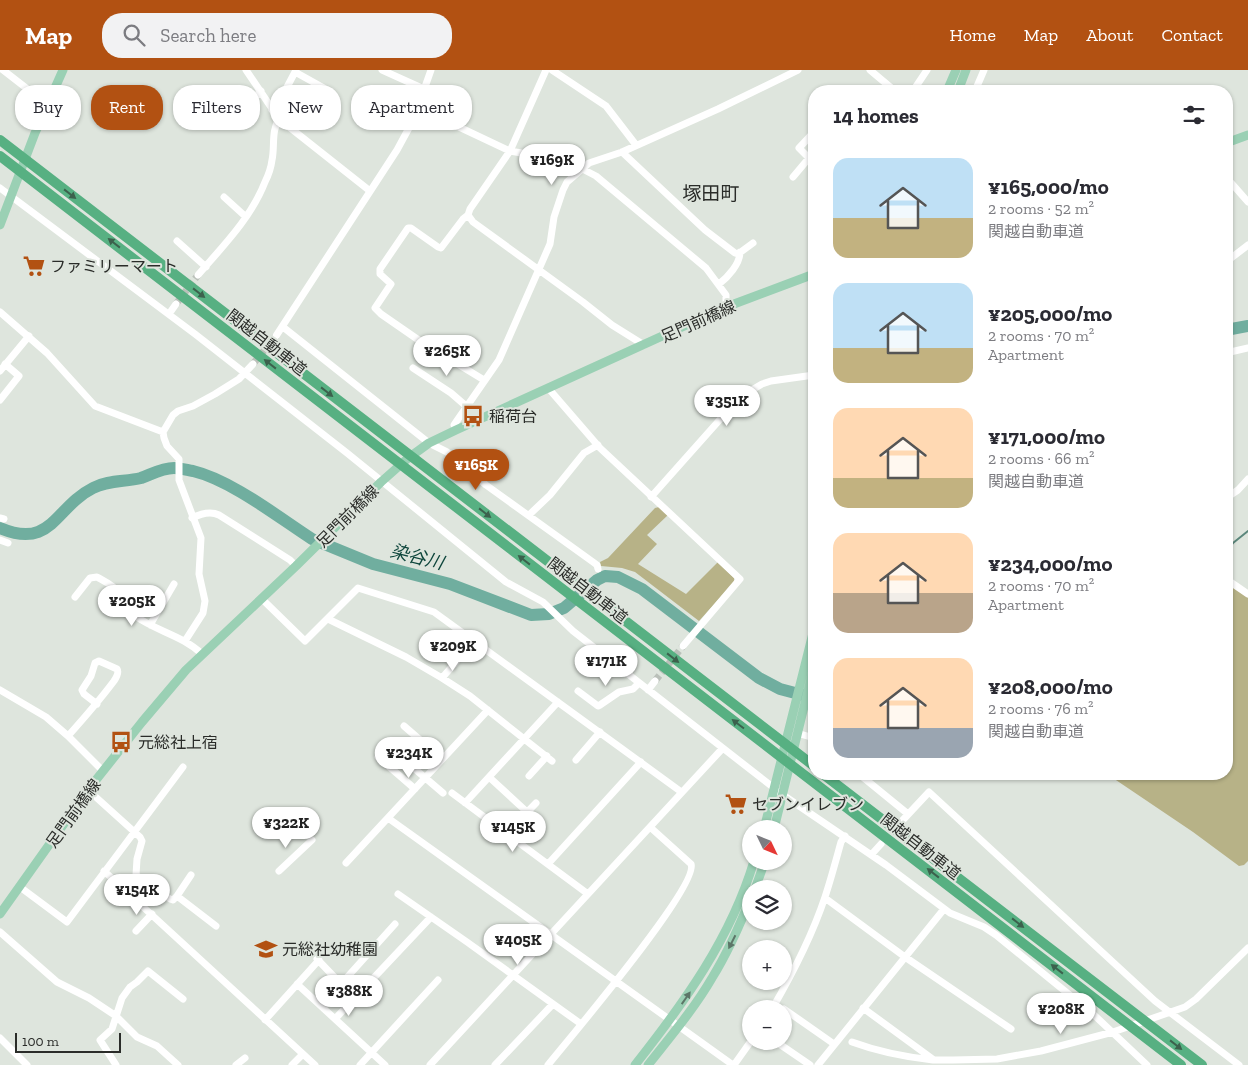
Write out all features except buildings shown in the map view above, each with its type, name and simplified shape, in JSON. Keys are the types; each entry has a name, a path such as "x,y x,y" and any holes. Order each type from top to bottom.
{"highway":[{"name":"関越自動車道","path":"0,140 808,762"},
{"name":"関越自動車道","path":"0,156 808,778"},
{"name":"関越自動車道","path":"811,780 1181,1065"},
{"name":"関越自動車道","path":"831,780 1202,1065"}],"main road":[{"path":"57,85 63,70"},
{"path":"950,85 956,70"},
{"path":"960,85 966,70"},
{"path":"0,225 37,130"},
{"path":"1233,140 1248,135"},
{"name":"足門前橋線","path":"0,914 88,790 165,694 202,654 262,599 381,482 407,459 429,443 456,430 726,307 808,276"},
{"path":"766,820 774,787 800,706 808,667"},
{"path":"805,686 808,679"},
{"path":"776,820 797,733 800,706"},
{"path":"635,1065 670,1020 703,972 740,900 751,870"},
{"path":"648,1065 712,978 734,938 742,919"}],"street":[{"path":"1,70 21,85"},
{"path":"246,70 270,107"},
{"path":"382,70 417,85"},
{"path":"425,85 431,70"},
{"path":"484,380 420,341 375,308 392,284 380,274 380,269 408,228 411,228 441,248 462,219 468,216 470,208 510,150 546,70"},
{"path":"552,70 606,106 636,145"},
{"path":"456,430 454,425 499,360 550,244 554,217 562,190 567,182 590,163 622,152 718,110 798,70"},
{"path":"870,70 888,85"},
{"path":"917,85 928,70"},
{"path":"978,85 984,70"},
{"path":"288,85 295,71 319,85"},
{"path":"198,275 256,204 266,181 272,159 275,130"},
{"path":"293,130 370,191"},
{"path":"276,336 397,150 408,130"},
{"path":"464,130 510,150 567,161 584,168 603,181 706,268 726,295 726,307"},
{"path":"808,138 799,148 808,157"},
{"path":"622,152 705,230 735,253 740,252 753,243"},
{"path":"792,176 808,159"},
{"path":"1233,186 1248,202"},
{"path":"0,188 169,314 506,582 546,604 573,631 783,795 871,854 944,909 984,927 996,935 1113,1032 1129,1050 1147,1065"},
{"path":"224,197 246,217"},
{"path":"468,216 473,222 612,325 644,345"},
{"path":"177,240 206,267"},
{"path":"1233,256 1248,244"},
{"path":"719,284 739,260 740,252"},
{"path":"169,314 176,304"},
{"path":"0,312 47,353 95,406 164,432"},
{"path":"283,327 429,443 447,452 486,484 597,565 598,569"},
{"path":"0,371 29,336"},
{"path":"1233,351 1248,348"},
{"path":"0,400 19,376 5,364"},
{"path":"185,641 203,613 205,601 199,574 201,538 179,480 179,459 168,446 164,438 164,432 169,422 178,412 215,394 245,374 253,364"},
{"path":"413,368 451,393 466,406"},
{"path":"651,497 740,397 771,381 808,376"},
{"path":"549,389 598,445 740,579 698,626 683,646"},
{"path":"529,515 550,495 584,453 598,445"},
{"path":"1233,493 1248,479"},
{"path":"192,518 203,514 215,513 290,560 296,566"},
{"path":"0,540 8,543"},
{"path":"75,597 90,578 97,577 118,591 129,611 150,625 185,641 202,654"},
{"path":"150,625 174,584"},
{"path":"1233,584 1248,594"},
{"path":"262,599 305,641 358,588 434,612 680,790 681,793"},
{"path":"328,619 442,678 470,696 550,759 529,776"},
{"path":"442,678 474,641"},
{"path":"68,736 97,704 114,681 118,670 99,661 95,663 91,676 82,690 84,694 97,704"},
{"path":"648,690 655,681"},
{"path":"578,691 598,706 619,692 633,689 639,683"},
{"path":"0,690 41,713 68,736 103,771"},
{"path":"465,803 558,702"},
{"path":"346,863 488,710"},
{"path":"404,726 442,759"},
{"path":"576,760 600,732"},
{"path":"797,733 808,736"},
{"path":"415,789 378,757 388,746 443,793"},
{"path":"430,1065 722,748"},
{"path":"548,864 641,762"},
{"path":"20,887 67,922 133,832 147,818 183,767"},
{"path":"489,777 527,812"},
{"path":"866,780 908,814"},
{"path":"88,790 140,837 142,841 137,859 136,875 173,900 191,875"},
{"path":"901,822 929,792 1168,1012 1239,1065"},
{"path":"452,793 588,894"},
{"path":"506,834 536,803"},
{"path":"388,818 615,982 734,1065 745,1050"},
{"path":"548,1065 653,933 684,888 693,870 691,864 650,827"},
{"path":"777,1000 806,944 825,898 841,842 845,836"},
{"path":"279,871 312,840"},
{"path":"871,854 881,844"},
{"path":"104,871 315,1065"},
{"path":"398,894 581,1024"},
{"path":"177,896 216,926"},
{"path":"825,898 905,957 1011,1029"},
{"path":"818,1065 944,909"},
{"path":"136,931 152,914"},
{"path":"335,1019 431,917"},
{"path":"265,1020 318,959 342,984 395,924"},
{"path":"0,932 57,982 89,998 116,1016 137,1037 157,1046 178,1065"},
{"path":"852,1042 874,1050 934,1060 997,1059 1041,1051 1113,1032 1185,1007 1196,999 1248,948"},
{"path":"116,1065 100,1040 112,1029 125,993 148,971 182,999"},
{"path":"360,1065 438,980"},
{"path":"297,984 385,1065"},
{"path":"495,1065 553,1004"},
{"path":"864,1008 934,1060"},
{"path":"792,1015 834,1044"},
{"path":"0,1038 27,1065"},
{"path":"788,1050 810,1065"},
{"path":"292,1065 303,1054"},
{"path":"236,1065 245,1058"}],"shaded area":[{"path":"659,507 668,515 647,535 657,544 638,564 686,594 718,562 734,578 734,582 699,621 635,572 622,568 601,566 600,562 608,558 655,508"},
{"path":"1233,586 1248,596 1248,861 1244,865 1239,866 1193,832 1116,780 1233,780"}],"waterway":[{"name":"染谷川","path":"1233,329 1248,326"},
{"name":"染谷川","path":"0,528 17,533 31,534 42,530 52,523 80,496 99,485 141,478 161,470 179,468 223,482 312,539 373,564 450,584 531,615 549,614 564,608 597,580 605,576 618,577 642,589 759,678 780,689 808,696"},
{"path":"1233,543 1248,531"}],"tunnel":[{"path":"176,304 198,275"},
{"path":"253,364 276,336"},
{"path":"655,681 683,646"}],"place":[{"name":"ファミリーマート","path":"34,266"},
{"name":"稲荷台","path":"473,416"},
{"name":"元総社上宿","path":"121,742"},
{"name":"セブンイレブン","path":"736,804"},
{"name":"元総社幼稚園","path":"266,949"}],"district":[{"name":"塚田町","path":"711,193"}]}
